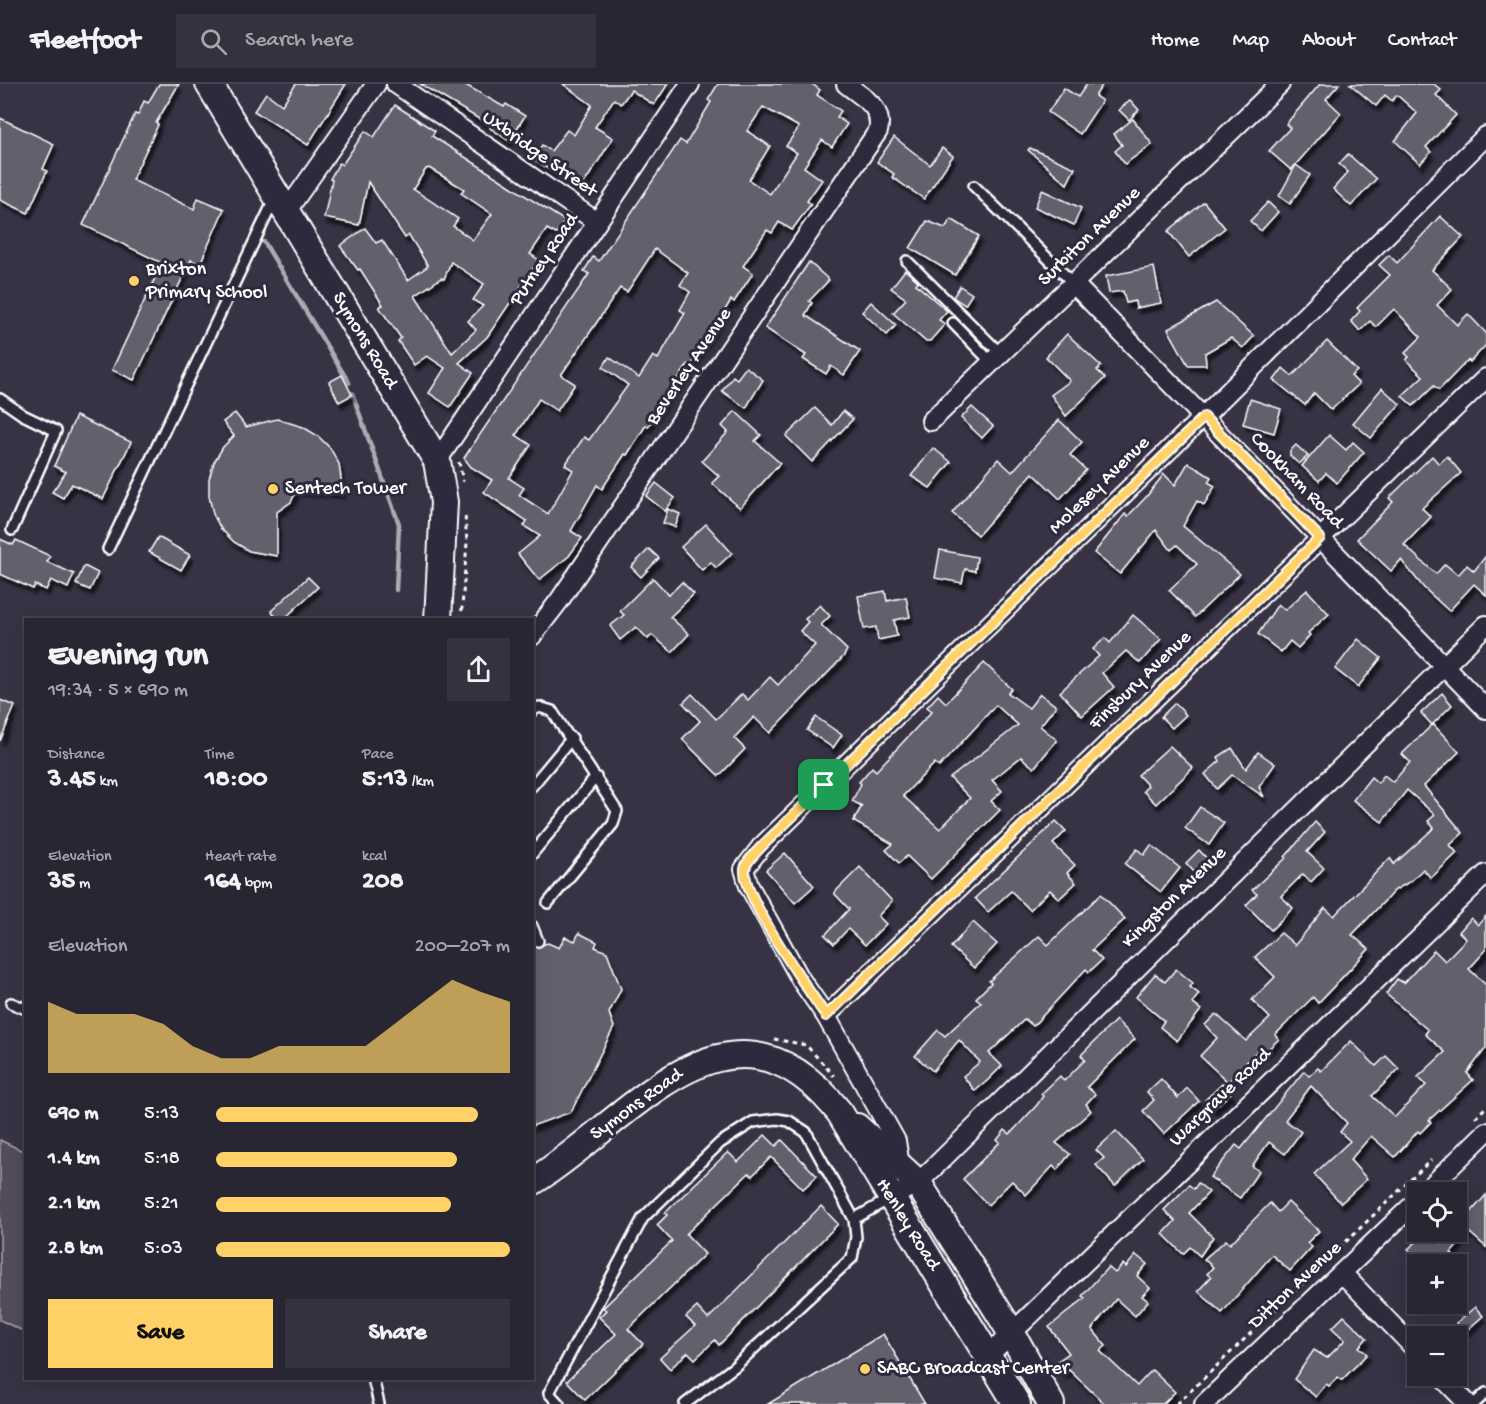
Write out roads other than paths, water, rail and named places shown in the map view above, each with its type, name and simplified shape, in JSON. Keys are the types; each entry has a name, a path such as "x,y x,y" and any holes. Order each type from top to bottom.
{"main road":[{"name":"Symons Road","path":"209,84 437,461 444,502 438,618"},
{"name":"Symons Road","path":"534,1180 657,1087 677,1074 711,1059 741,1054 786,1065 811,1082 840,1113"},
{"name":"Henley Road","path":"840,1113 909,1174 1011,1332 1051,1404"},
{"name":"Henley Road","path":"840,1113 1017,1404"}],"street":[{"path":"281,204 376,84"},
{"name":"Uxbridge Street","path":"396,84 597,222"},
{"name":"Putney Road","path":"437,461 690,84"},
{"name":"Beverley Avenue","path":"534,633 559,601 871,142 880,122 874,106 846,84"},
{"name":"Surbiton Avenue","path":"931,421 1280,84"},
{"name":"Molesey Avenue","path":"744,869 761,847 1204,417 1486,135"},
{"name":"Cookham Road","path":"1074,284 1486,709"},
{"name":"Finsbury Avenue","path":"826,1016 1486,378"},
{"name":"Kingston Avenue","path":"891,1198 909,1174 1486,625"},
{"name":"Henley Road","path":"744,869 757,905 801,980 826,1016 896,1141 909,1174"},
{"name":"Wargrave Road","path":"988,1356 1486,874"},
{"path":"1435,1182 1486,1132"},
{"name":"Ditton Avenue","path":"1204,1404 1407,1211"},
{"path":"1343,1274 1407,1341"},
{"path":"1451,1386 1468,1404"}],"lane":[{"path":"974,186 1074,284"},
{"path":"108,549 281,204"},
{"path":"908,261 997,359"},
{"path":"953,323 997,359"},
{"path":"0,399 23,415 56,431 12,530"},
{"path":"534,710 539,707 552,711 572,738 617,811 616,819 548,903"},
{"path":"534,784 572,738"},
{"path":"534,852 596,777"},
{"path":"534,931 538,941"},
{"path":"11,1003 24,1008"},
{"path":"559,1404 549,1393 643,1218 720,1143 753,1122 777,1119 801,1127 814,1145 854,1219 855,1250 845,1267 734,1367 685,1404"},
{"path":"854,1219 891,1198"},
{"path":"373,1380 379,1404"},
{"path":"1474,1404 1486,1392"}],"waterway":[{"path":"264,242 349,383"},
{"path":"352,393 399,524 396,590"}],"place":[{"name":"Brixton Primary School","path":"134,281"},
{"name":"Sentech Tower","path":"273,489"},
{"name":"SABC Broadcast Center","path":"865,1369"}]}
